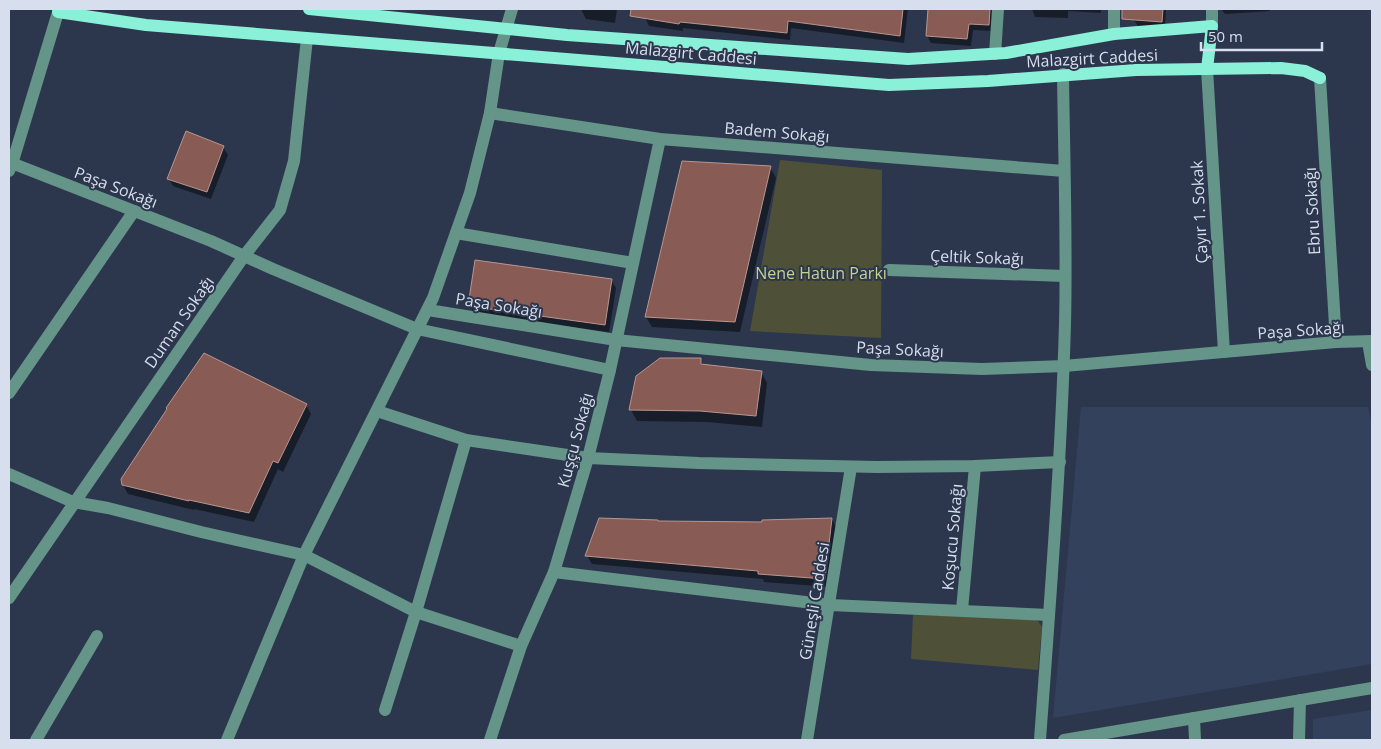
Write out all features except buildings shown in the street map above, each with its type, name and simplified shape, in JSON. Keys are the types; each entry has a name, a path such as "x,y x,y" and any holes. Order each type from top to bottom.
{"main road":[{"name":"Malazgirt Caddesi","path":"309,9 567,35 908,60 1006,53 1114,34 1212,26"},
{"name":"Malazgirt Caddesi","path":"59,10 146,25 888,85 988,81 1136,70 1281,68 1305,71 1320,78"},
{"path":"1207,69 1212,26"}],"street":[{"path":"227,740 304,556 433,298 470,193 490,112 499,53 512,9"},
{"path":"995,54 998,9"},
{"path":"1114,9 1114,34"},
{"path":"1212,9 1212,26"},
{"path":"10,166 59,10"},
{"name":"Duman Sokağı","path":"9,598 73,502 244,256 280,210 294,161 307,38"},
{"name":"Çayır 1. Sokak","path":"1207,69 1224,352"},
{"path":"1040,740 1060,462 1064,366 1063,74"},
{"name":"Ebru Sokağı","path":"1320,78 1336,342"},
{"name":"Badem Sokağı","path":"490,112 660,138 1064,171"},
{"name":"Kuşçu Sokağı","path":"491,740 521,646 554,572 588,458 610,370 660,138"},
{"name":"Paşa Sokağı","path":"10,166 210,241 417,330 610,370"},
{"path":"9,393 134,211"},
{"path":"456,233 633,263"},
{"name":"Çeltik Sokağı","path":"889,270 1065,276"},
{"name":"Paşa Sokağı","path":"428,310 616,340 871,365 982,369 1064,366 1336,342 1370,342"},
{"path":"1370,342 1372,365"},
{"path":"377,410 466,440 588,458 851,467 975,466 1060,462"},
{"path":"385,710 416,612 466,440"},
{"name":"Koşucu Sokağı","path":"962,610 975,466"},
{"name":"Güneşli Caddesi","path":"807,740 851,467"},
{"path":"9,474 73,502 108,508 304,556 416,612 521,646"},
{"path":"554,572 830,605 1049,615"},
{"path":"36,740 97,636"},
{"path":"1064,740 1372,688"},
{"path":"1299,740 1300,700"},
{"path":"1194,718 1195,740"}],"shaded area":[{"path":"1081,407 1368,407 1372,425 1372,664 1053,718"},
{"path":"1372,710 1372,740 1313,740 1313,719"}],"green space":[{"name":"Nene Hatun Parkı","path":"780,160 882,170 881,338 750,331"},
{"path":"913,615 1031,618 1038,621 1042,627 1038,670 911,659"}]}
